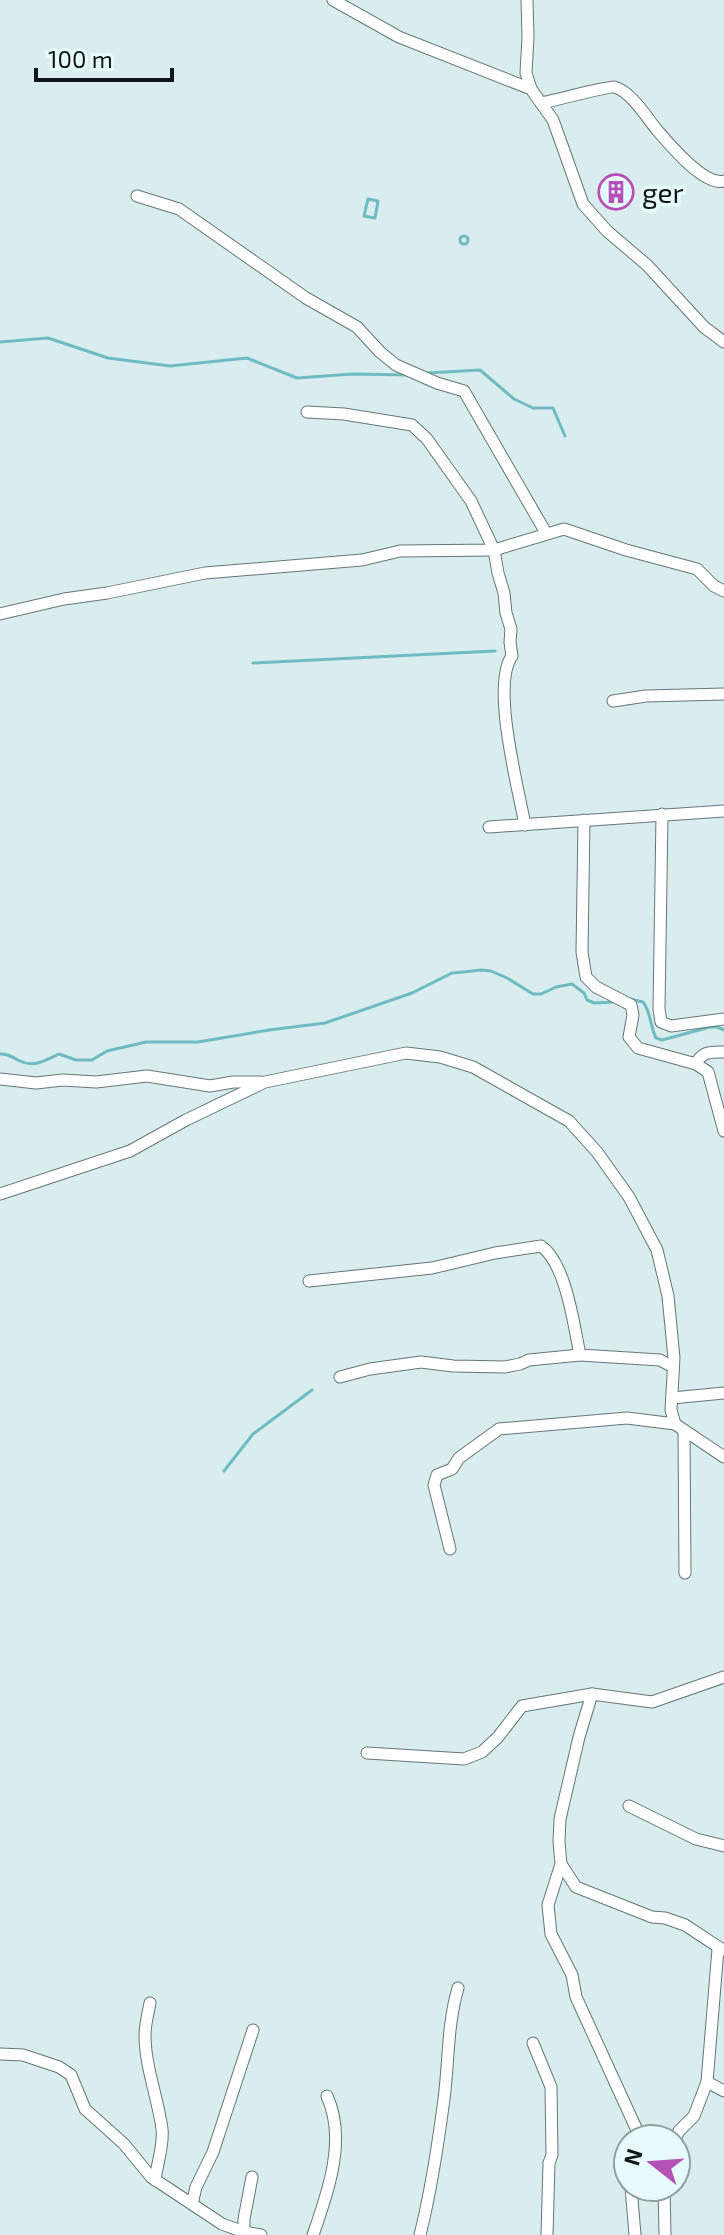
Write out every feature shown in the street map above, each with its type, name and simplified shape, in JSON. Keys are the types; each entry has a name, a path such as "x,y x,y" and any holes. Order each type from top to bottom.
{"street":[{"path":"333,0 399,37 531,89"},
{"path":"527,0 526,73 531,89 553,120 583,204 607,231 647,265 704,327 724,342"},
{"path":"541,103 607,87 621,90 684,158 709,180 724,181"},
{"path":"137,196 179,209 306,298 357,327 396,365 464,391 546,533"},
{"path":"307,412 344,414 412,425 427,439 471,501 494,550 511,629 512,656 505,668 503,693 509,747 525,825"},
{"path":"0,614 205,573 362,560 400,551 494,550 564,529 697,569 714,586 724,591"},
{"path":"613,701 646,696 724,694"},
{"path":"489,827 724,811"},
{"path":"662,814 661,1022 671,1026 724,1019"},
{"path":"584,820 582,952 586,977 596,987 631,1005 633,1015 629,1037 638,1048 696,1064 708,1072 724,1131"},
{"path":"696,1064 699,1057 706,1053 724,1052"},
{"path":"0,1079 36,1083 63,1080 96,1082 147,1076 210,1086 265,1082 406,1053 440,1057 473,1067 569,1121 597,1152 629,1197 657,1250 668,1296 673,1349 671,1410 680,1428 685,1573"},
{"path":"0,1194 130,1151 265,1082"},
{"path":"309,1281 432,1268 541,1246 548,1251 558,1268 580,1355"},
{"path":"340,1377 370,1369 421,1362 505,1367 529,1360 580,1355 660,1360 673,1367"},
{"path":"672,1398 724,1393"},
{"path":"450,1549 434,1485 437,1475 452,1469 459,1458 499,1429 627,1418 680,1428 724,1457"},
{"path":"367,1753 464,1759 482,1752 522,1706 592,1694 652,1702 724,1677"},
{"path":"592,1694 560,1819 561,1864 548,1905 551,1934 572,1975 576,1997 634,2123"},
{"path":"629,1806 696,1839 724,1846"},
{"path":"561,1864 576,1887 652,1917 685,1925 721,1950 707,2082 694,2116 687,2123"},
{"path":"420,2235 444,2100 450,2013 458,1988"},
{"path":"150,2003 145,2031 146,2055 162,2129 155,2180"},
{"path":"192,2204 196,2187 213,2152 253,2030"},
{"path":"533,2043 551,2087 552,2155 549,2163 547,2235"},
{"path":"0,2054 23,2055 59,2067 71,2075 85,2109 124,2144 155,2180 222,2224 261,2235"},
{"path":"707,2082 724,2091"},
{"path":"313,2235 334,2164 334,2111 327,2096"},
{"path":"244,2232 252,2177"},
{"path":"632,2203 635,2235"},
{"path":"664,2203 665,2235"}],"waterway":[{"path":"368,199 378,201 375,218 364,216 368,199"},
{"path":"464,236 468,240 464,244 460,240 464,236"},
{"path":"0,342 48,338 108,358 170,366 247,358 297,378 353,374 408,375"},
{"path":"427,373 480,370 514,399 533,408 553,408 565,436"},
{"path":"253,663 495,651"},
{"path":"0,1054 30,1064 59,1054 76,1060 92,1060 107,1051 146,1042 198,1042 325,1023 412,993 452,973 481,970 507,978 533,994 572,984 594,1003 615,1002"},
{"path":"630,999 643,1002 656,1038 662,1040 710,1027 724,1030"},
{"path":"224,1471 253,1434 312,1390"}],"place":[{"name":"ger","path":"616,192"}]}
